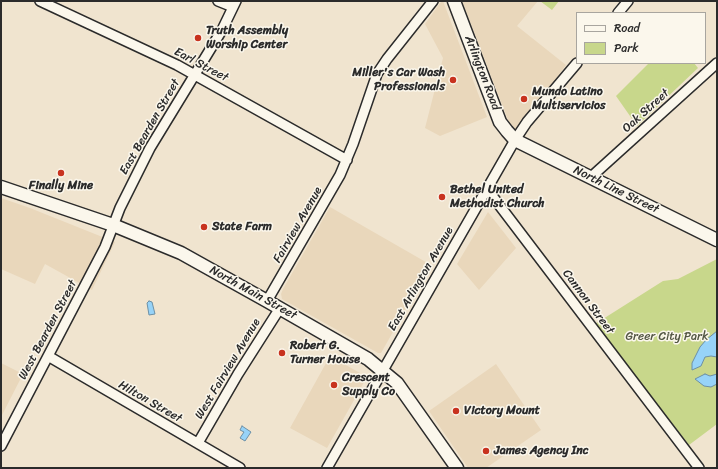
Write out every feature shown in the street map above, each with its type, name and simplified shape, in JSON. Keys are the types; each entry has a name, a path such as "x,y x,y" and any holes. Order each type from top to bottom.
{"main road":[{"name":"Arlington Road","path":"454,1 500,122 515,140"},
{"name":"North Line Street","path":"515,140 717,240"},
{"name":"North Main Street","path":"1,187 113,225 181,253 368,359 397,383 456,468"}],"street":[{"name":"Earl Street","path":"40,1 194,74 347,160"},
{"path":"218,1 235,4"},
{"name":"Fairview Avenue","path":"267,301 340,175 347,160 377,74 433,1"},
{"path":"619,12 628,1"},
{"name":"East Bearden Street","path":"113,225 150,148 222,30 235,4"},
{"name":"East Arlington Avenue","path":"327,468 515,140 527,122 576,63"},
{"name":"Oak Street","path":"591,177 713,72 717,63"},
{"name":"Cannon Street","path":"487,189 700,468"},
{"name":"West Bearden Street","path":"1,446 105,247 113,225"},
{"name":"West Fairview Avenue","path":"198,443 238,374 280,308"},
{"name":"Hilton Street","path":"48,356 240,468"}],"shaded area":[{"path":"443,1 487,117 440,136 425,128 443,58 425,24"},
{"path":"462,1 538,1 517,26 566,65 517,133 510,125"},
{"path":"1,198 115,242 92,290 45,264 35,284 1,269"},
{"path":"330,207 431,265 381,353 378,353 282,299 281,294 283,289"},
{"path":"488,212 516,248 479,290 457,264"},
{"path":"330,356 367,377 327,448 290,428"},
{"path":"1,363 23,374 1,417"},
{"path":"496,364 541,430 486,468 468,468 429,411"}],"green space":[{"path":"540,1 559,1 552,10"},
{"path":"648,64 695,64 698,68 637,126 616,96"},
{"name":"Greer City Park","path":"717,259 717,424 689,445 595,324 663,281 678,279"}],"water":[{"path":"149,301 152,302 155,314 149,315 147,303"},
{"path":"717,331 717,357 705,357 701,366 692,370 692,363 700,347"},
{"path":"705,374 710,376 717,374 717,384 711,387 704,386 695,379"},
{"path":"242,426 251,432 245,441 240,438 244,432 240,430"}],"place":[{"name":"Truth Assembly Worship Center","path":"198,38"},
{"name":"Miller's Car Wash Professionals","path":"453,80"},
{"name":"Mundo Latino Multiservicios","path":"524,99"},
{"name":"Finally Mine","path":"61,173"},
{"name":"Bethel United Methodist Church","path":"442,197"},
{"name":"State Farm","path":"204,227"},
{"name":"Robert G. Turner House","path":"282,353"},
{"name":"Crescent Supply Co","path":"334,385"},
{"name":"Victory Mount","path":"456,411"},
{"name":"James Agency Inc","path":"486,451"}]}
